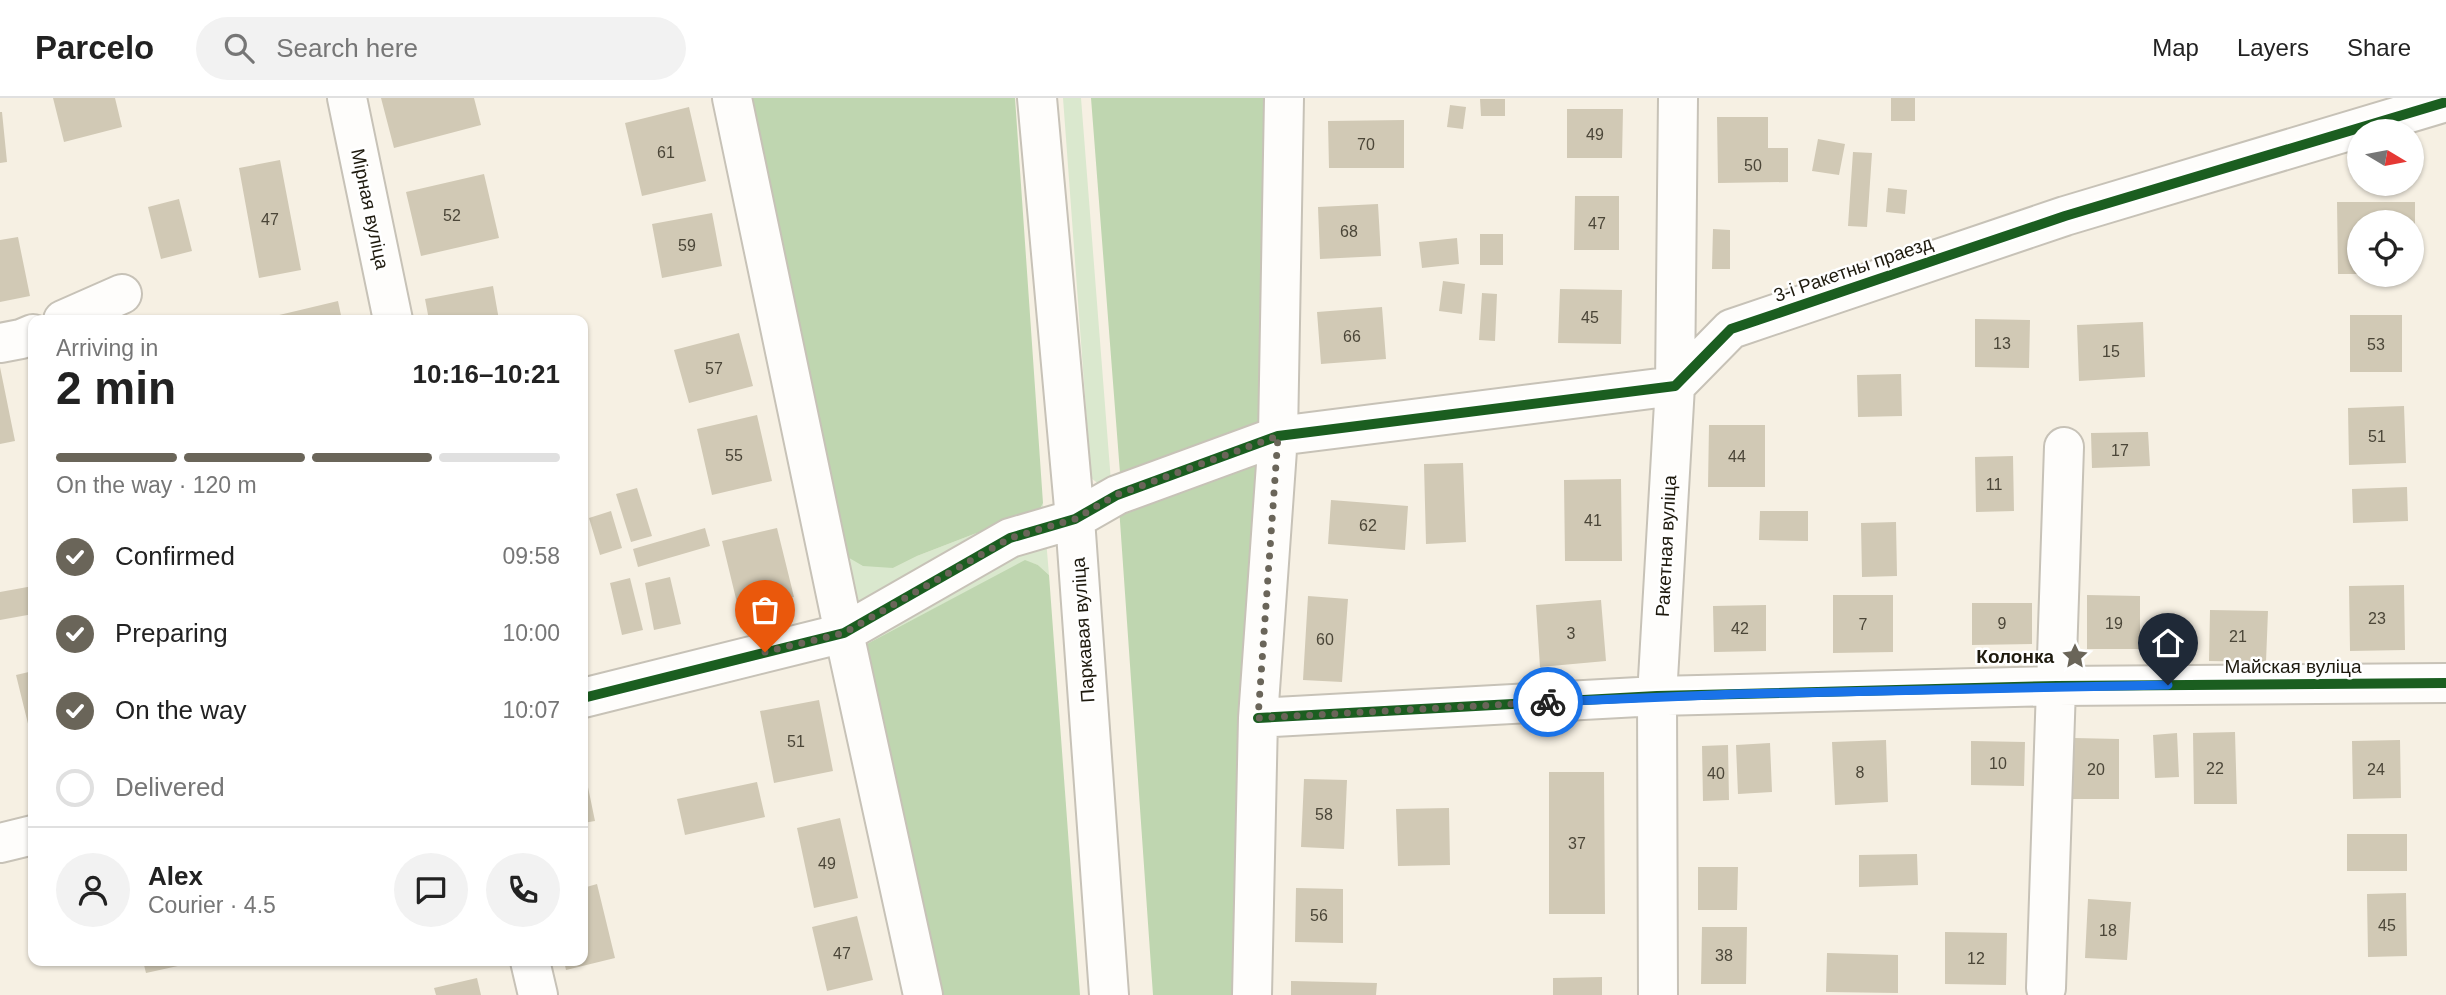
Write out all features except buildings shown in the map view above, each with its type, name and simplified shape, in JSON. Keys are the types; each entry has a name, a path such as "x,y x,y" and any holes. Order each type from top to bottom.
{"street":[{"name":"Мірная вуліца","path":"347,98 392,315"},
{"path":"732,98 923,995"},
{"name":"Паркавая вуліца","path":"1037,98 1075,519 1109,995"},
{"path":"1252,995 1258,718 1278,436 1284,98"},
{"name":"Ракетная вуліца","path":"1658,995 1657,696 1675,386 1678,98"},
{"name":"3-і Ракетны праезд","path":"1675,386 1731,328 2064,216 2446,102"},
{"path":"74,315 122,294"},
{"path":"0,343 28,336"},
{"path":"588,697 844,633 1010,538 1075,519 1116,495 1278,436 1675,386"},
{"path":"2046,988 2064,447"},
{"name":"Майская вуліца","path":"1258,718 1657,696 2057,685 2446,683"},
{"path":"0,843 28,836"},
{"path":"531,966 538,995"}],"green space":[{"path":"748,98 1015,98 1043,503 1037,515 974,534 893,568 863,566 839,552"},
{"path":"1063,98 1081,98 1111,482 1104,488 1091,478"},
{"path":"1091,98 1268,98 1261,430 1120,473"},
{"path":"1266,461 1247,995 1153,995 1119,507"},
{"path":"1043,503 1049,575 1038,565 1025,561 865,645 839,552 893,568 974,534 1029,519 1037,515"},
{"path":"1025,560 1038,565 1049,575 1080,995 940,995 865,645"}],"cycle path":[{"path":"588,697 844,633 1010,538 1075,519 1117,495 1278,436 1675,386 1731,329 2065,216 2446,102"},
{"path":"1258,718 1657,696 2057,686 2446,683"}],"way so far":[{"path":"765,652 844,633 1010,538 1075,519 1116,495 1278,436 1258,718 1548,702"}],"place":[{"name":"Колонка","path":"2075,656"}],"route":[{"path":"1548,702 1657,696 2057,685 2168,685"}]}
